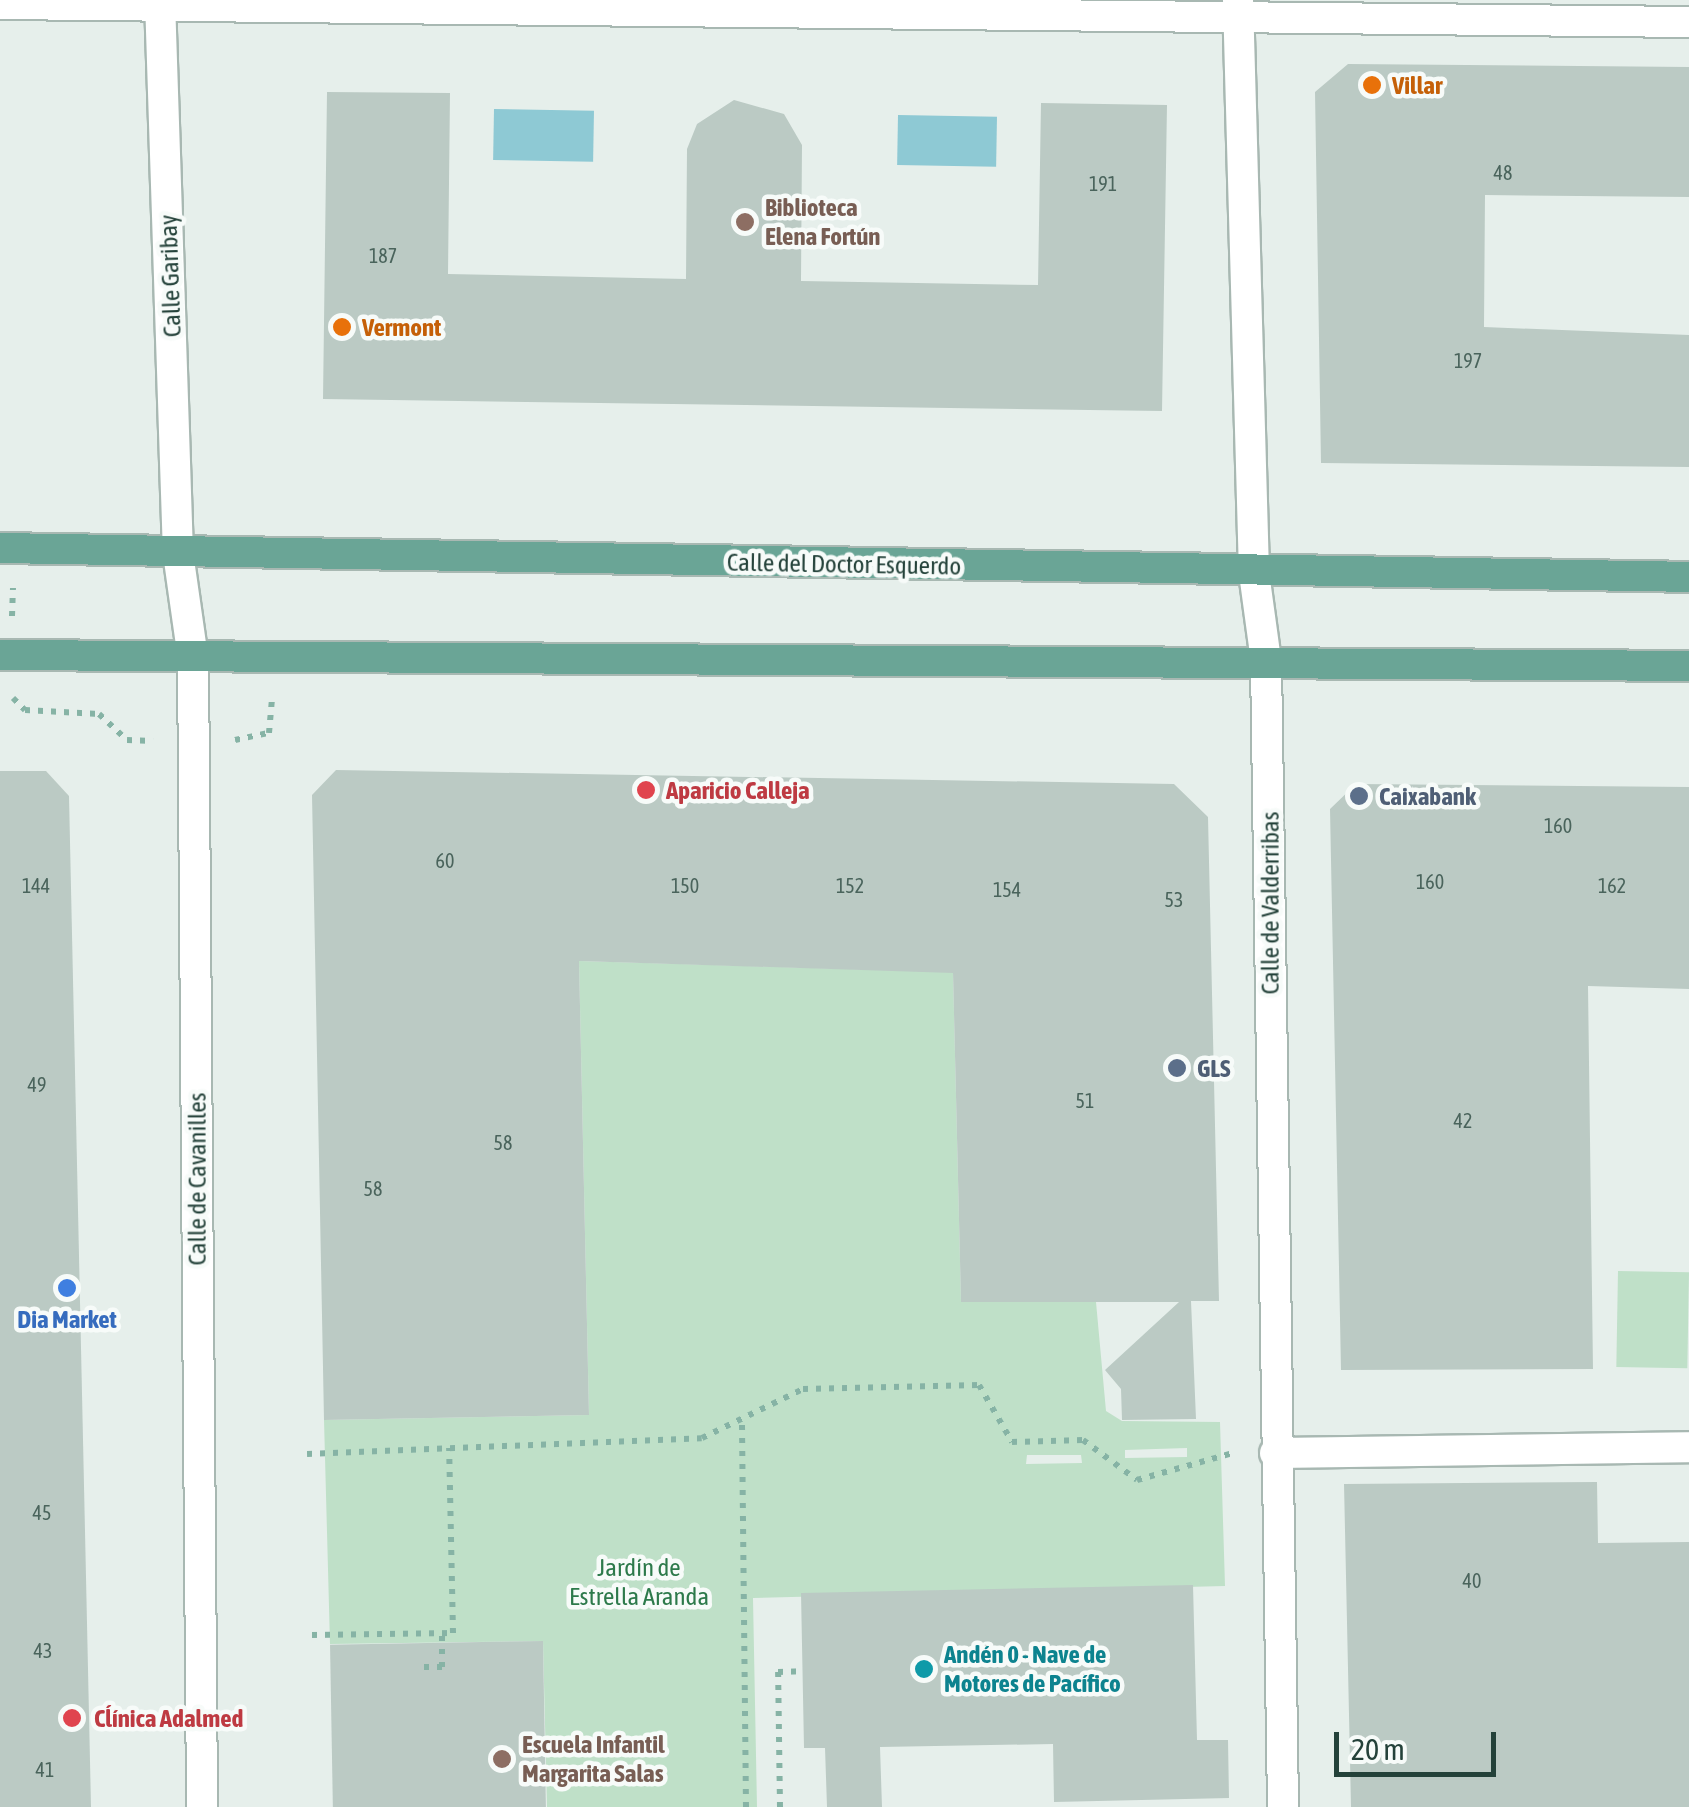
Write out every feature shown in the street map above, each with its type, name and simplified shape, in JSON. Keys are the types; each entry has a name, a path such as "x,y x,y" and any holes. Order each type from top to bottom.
{"main road":[{"name":"Calle del Doctor Esquerdo","path":"0,548 1254,573 1689,576"},
{"path":"0,655 1689,666"}],"street":[{"name":"Calle Garibay","path":"160,3 178,553"},
{"path":"0,4 1238,9 1689,22"},
{"name":"Calle de Valderribas","path":"1238,9 1254,573 1266,661 1274,1452 1283,1807"},
{"name":"Calle de Cavanilles","path":"178,553 192,658 202,1807"},
{"path":"1274,1452 1689,1447"}],"path":[{"path":"249,740 271,728 272,658"},
{"path":"12,696 25,710 99,714 132,741"},
{"path":"307,1454 702,1438 742,1425 803,1389 979,1385 1012,1442 1083,1440 1137,1480 1228,1452 1274,1452"},
{"path":"742,1425 746,1807"},
{"path":"312,1634 453,1632 449,1448"},
{"path":"424,1667 442,1667 442,1633"},
{"path":"780,1807 778,1672 802,1671"}],"green space":[{"name":"Jardín de Estrella Aranda","path":"579,961 953,972 961,1302 1096,1302 1106,1411 1122,1421 1220,1422 1225,1586 753,1598 757,1807 547,1807 543,1641 330,1644 324,1420 589,1415","holes":["1187,1448 1187,1457 1125,1458 1125,1450","1027,1455 1081,1455 1082,1463 1026,1464"]},
{"path":"1618,1271 1689,1272 1687,1368 1616,1367"}],"water":[{"path":"494,109 594,111 593,162 493,160"},
{"path":"898,115 997,117 996,167 897,165"}],"building":[{"path":"1348,64 1689,67 1689,197 1485,195 1484,327 1689,335 1689,467 1321,463 1315,92"},
{"path":"327,92 450,93 448,274 686,279 687,149 697,124 734,100 784,114 802,145 801,281 1038,285 1041,103 1167,105 1162,411 323,399"},
{"path":"336,770 1174,784 1208,817 1219,1301 1191,1301 1196,1419 1122,1420 1121,1389 1105,1370 1179,1302 961,1302 953,973 579,961 589,1415 324,1420 312,795"},
{"path":"0,771 46,771 69,796 91,1807 0,1807"},
{"path":"1356,784 1689,787 1689,989 1588,986 1593,1369 1341,1370 1330,809"},
{"path":"1597,1482 1598,1543 1689,1542 1689,1807 1351,1807 1344,1484"},
{"path":"1193,1585 1197,1740 1228,1740 1229,1798 1054,1802 1053,1744 880,1747 882,1807 827,1807 825,1748 804,1748 801,1593"},
{"name":"Escuela Infantil Margarita Salas","path":"543,1641 546,1807 333,1807 330,1645"}],"place":[{"name":"Villar","path":"1372,85"},
{"name":"Biblioteca Elena Fortún","path":"745,222"},
{"name":"Vermont","path":"342,327"},
{"name":"Aparicio Calleja","path":"646,790"},
{"name":"Caixabank","path":"1359,796"},
{"name":"GLS","path":"1177,1068"},
{"name":"Dia Market","path":"67,1288"},
{"name":"Andén 0 - Nave de Motores de Pacífico","path":"924,1669"},
{"name":"Cĺínica Adalmed","path":"72,1718"},
{"name":"Escuela Infantil Margarita Salas","path":"502,1759"}]}
